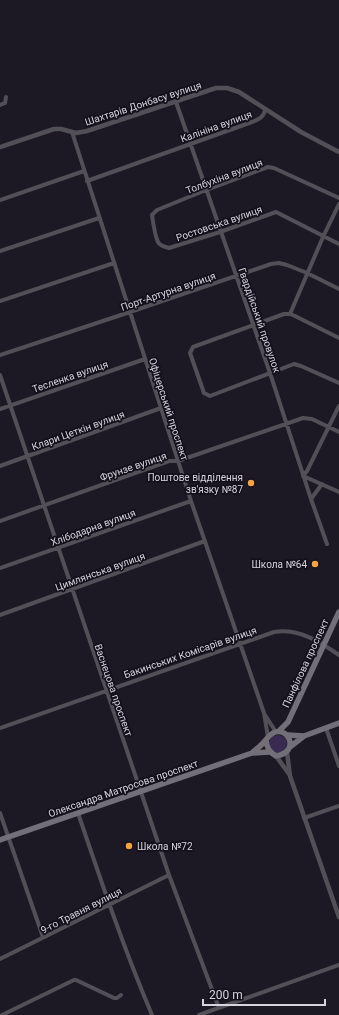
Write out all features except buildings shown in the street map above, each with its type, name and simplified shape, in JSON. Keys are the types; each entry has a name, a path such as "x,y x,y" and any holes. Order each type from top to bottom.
{"main road":[{"name":"Панфілова проспект","path":"278,732 288,722 339,612"},
{"name":"Панфілова проспект","path":"288,722 288,735"},
{"path":"252,753 269,752 276,756 282,755 304,736 339,723"},
{"path":"252,753 272,733 278,732 288,735 304,736"},
{"path":"288,735 290,740 289,749"},
{"path":"267,739 269,752"},
{"name":"Олександра Матросова проспект","path":"0,840 252,753"}],"street":[{"name":"Шахтарів Донбасу вулиця","path":"0,148 54,129 61,129 76,133 87,131 211,89 221,88 239,92 265,110"},
{"path":"0,105 4,103 6,97"},
{"name":"Гвардійський провулок","path":"176,102 327,544"},
{"name":"Калініна вулиця","path":"87,181 259,119 265,113 265,110 301,132 339,152"},
{"name":"Офіцерський проспект","path":"72,132 191,501 264,713"},
{"name":"Толбухіна вулиця","path":"155,230 152,215 157,210 264,168 274,168 339,198"},
{"path":"0,200 84,171"},
{"path":"290,314 339,204"},
{"name":"Ростовська вулиця","path":"155,230 158,242 169,248 276,212 339,244"},
{"path":"0,251 99,218"},
{"name":"Порт-Артурна вулиця","path":"0,355 279,262 307,273 339,289"},
{"path":"0,301 114,263"},
{"path":"339,338 290,314 284,314 193,347 190,353 204,393 210,396 294,364 339,383"},
{"name":"Тесленка вулиця","path":"0,409 145,359"},
{"name":"Васнецова проспект","path":"0,375 140,792 169,875 219,1008"},
{"path":"339,406 308,472 303,476 339,492"},
{"name":"Клари Цеткін вулиця","path":"0,466 161,408"},
{"name":"Фрунзе вулиця","path":"0,521 169,461 178,461 303,418 309,418 339,432"},
{"path":"311,499 322,484"},
{"name":"Хлібодарна вулиця","path":"0,568 191,501"},
{"name":"Цимлянська вулиця","path":"0,614 72,590 205,541"},
{"name":"Бакинських Комісарів вулиця","path":"0,728 106,690 283,630 300,633 323,644 339,655"},
{"path":"264,713 278,732"},
{"path":"264,713 267,739"},
{"path":"326,728 339,766"},
{"path":"289,749 290,776 339,917"},
{"path":"276,756 290,776"},
{"path":"304,818 339,806"},
{"path":"0,813 43,937"},
{"path":"78,813 110,904 152,1015"},
{"name":"9-го Травня вулиця","path":"0,959 169,875"},
{"path":"199,1015 339,965"},
{"path":"2,1015 74,980 114,998 117,998 121,994"}],"shaded area":[{"path":"278,735 284,738 287,744 284,750 278,753 272,750 269,744 272,738"}],"place":[{"name":"Поштове відділення зв'язку №87","path":"251,483"},
{"name":"Школа №64","path":"315,564"},
{"name":"Школа №72","path":"129,846"}]}
